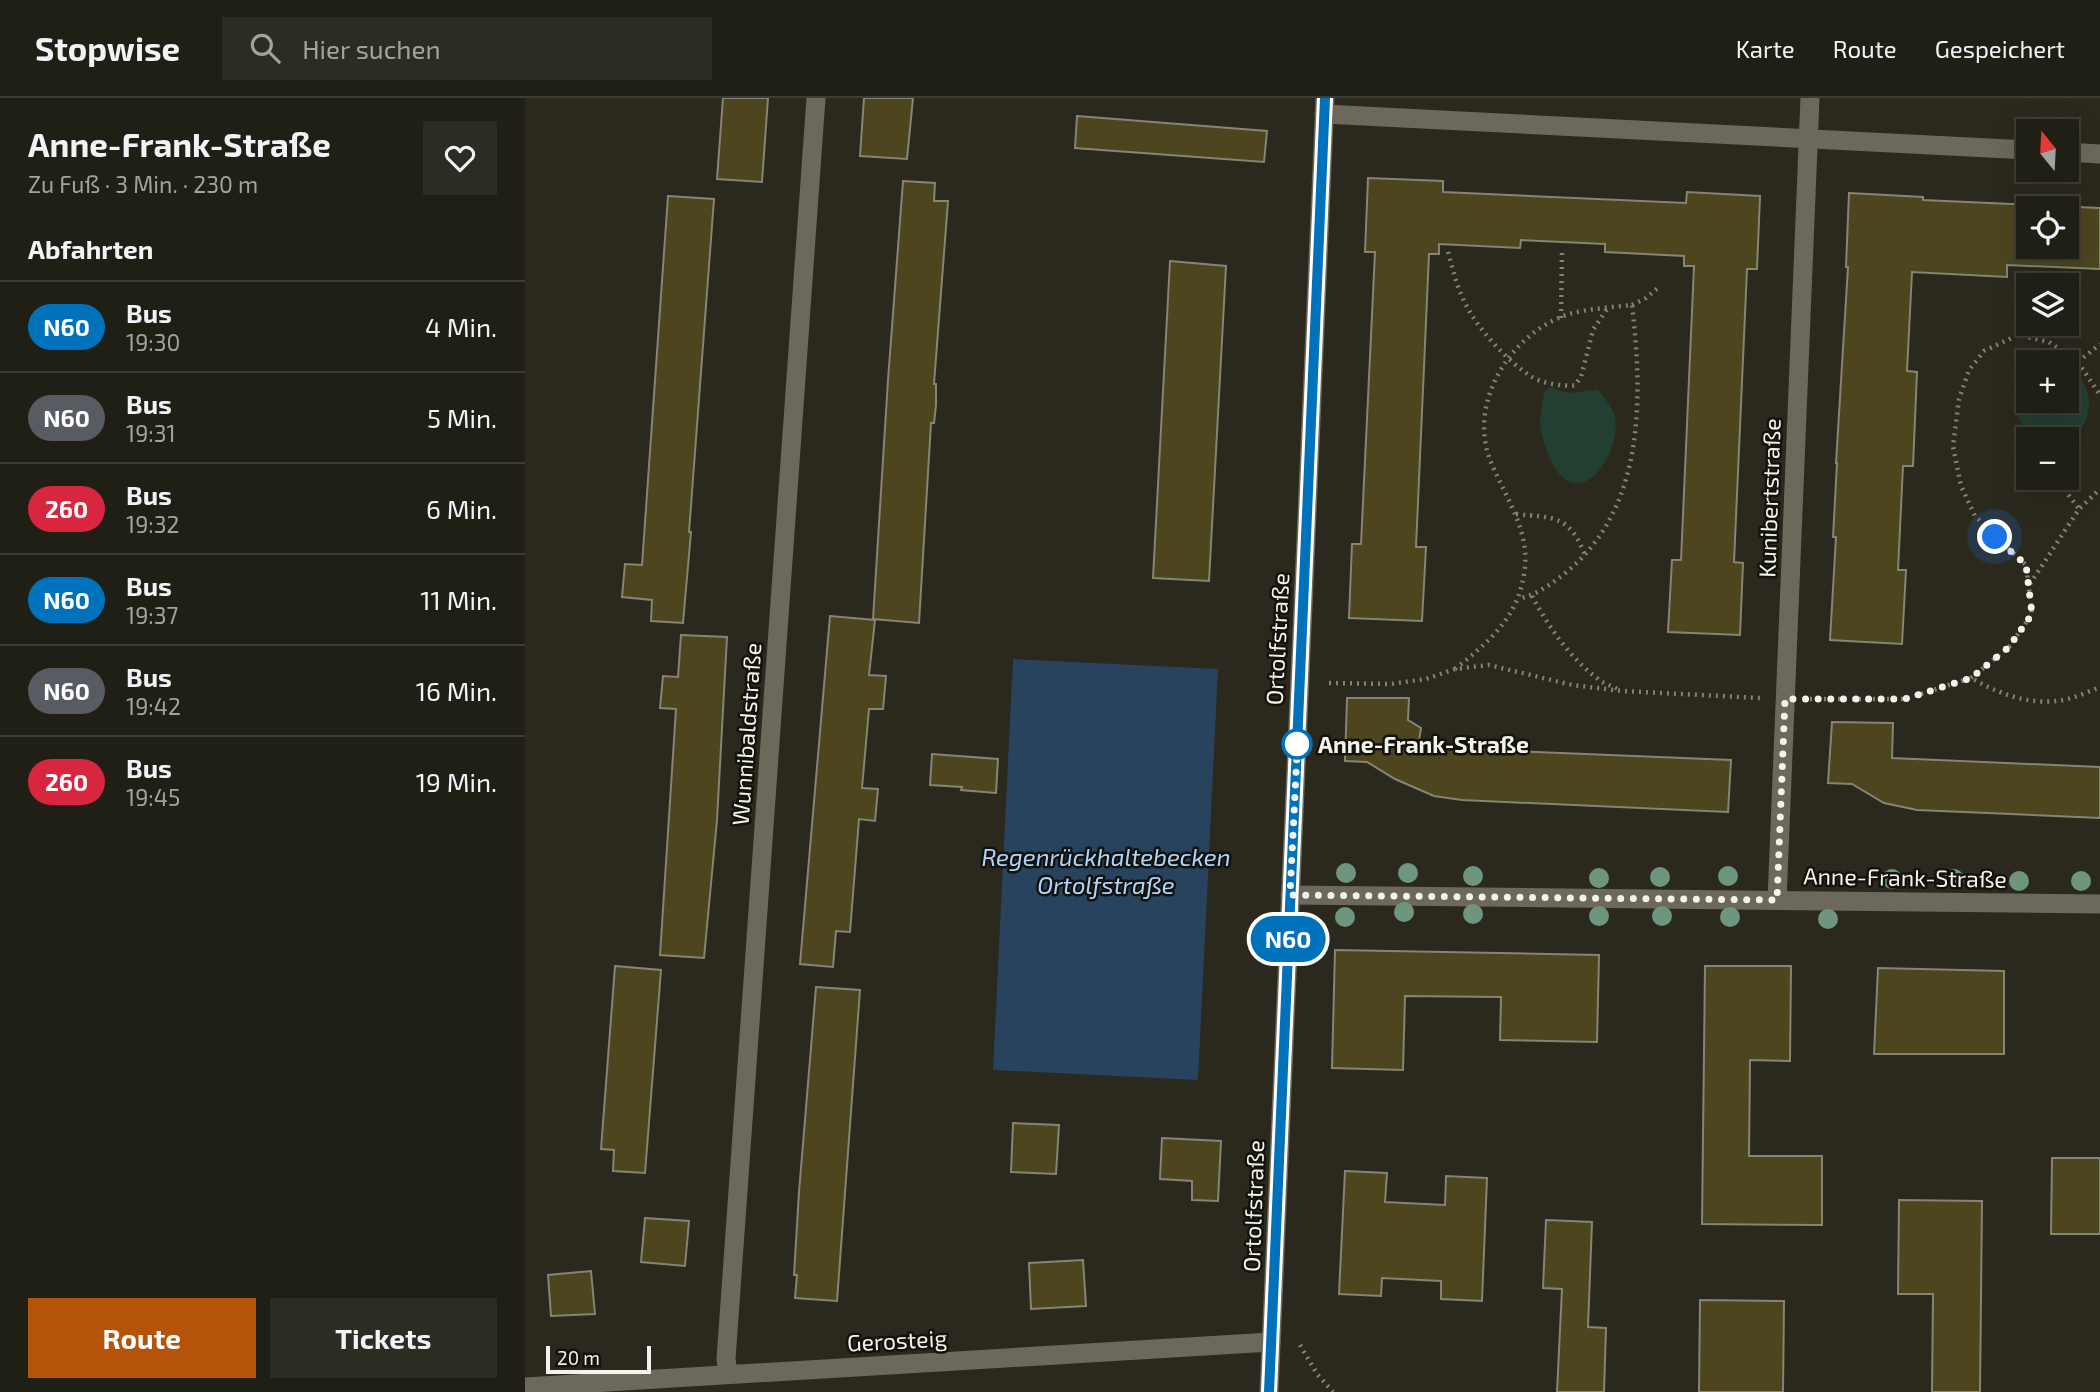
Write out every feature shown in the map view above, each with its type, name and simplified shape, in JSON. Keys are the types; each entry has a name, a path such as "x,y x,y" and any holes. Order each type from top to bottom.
{"street":[{"name":"Wunnibaldstraße","path":"728,1374 727,1345 816,98"},
{"name":"Kunibertstraße","path":"1777,900 1810,98"},
{"path":"1324,106 1808,139 2016,149"},
{"name":"Ortolfstraße","path":"1269,1392 1324,106"},
{"path":"2079,153 2100,154"},
{"name":"Anne-Frank-Straße","path":"1290,895 2100,904"},
{"name":"Gerosteig","path":"525,1387 1271,1342"}],"path":[{"path":"1561,318 1562,250"},
{"path":"1448,252 1466,306 1489,338 1533,377 1565,387 1575,385 1581,377 1593,330 1607,308"},
{"path":"1455,669 1500,629 1518,598 1525,566 1524,545 1515,514 1490,458 1485,440 1485,417 1493,384 1509,357 1522,342 1545,325 1570,314 1632,305 1660,286"},
{"path":"1518,598 1532,596 1550,585 1585,555 1596,544 1619,503 1632,460 1637,410 1638,367 1632,305"},
{"path":"1329,683 1391,684 1426,679 1455,669 1489,665 1572,685 1622,691 1785,699 1905,699 1971,678 2009,647 2032,614 2026,565 1975,516 1961,486 1953,446 1959,399 1969,370 1984,351 2018,335 2049,342 2061,350"},
{"path":"2079,361 2100,344"},
{"path":"2079,364 2100,395"},
{"path":"2029,584 2080,509 2100,489"},
{"path":"2065,490 2080,509"},
{"path":"1515,514 1563,522 1579,538 1585,555"},
{"path":"1532,596 1554,632 1579,662 1599,681 1622,691"},
{"path":"1971,678 1996,692 2047,702 2069,699 2100,687"},
{"path":"1299,1343 1317,1374 1333,1392"}],"green space":[{"path":"2079,378 2088,394 2087,415 2079,431 2079,427 2024,427 2019,413 2079,413"},
{"path":"1552,386 1569,393 1598,390 1614,413 1615,437 1607,459 1593,477 1584,482 1574,483 1560,475 1545,446 1540,419 1544,392"}],"water":[{"name":"Regenrückhaltebecken Ortolfstraße","path":"1013,659 1218,669 1198,1080 993,1070"}],"building":[{"path":"723,98 768,98 762,182 717,179"},
{"path":"864,98 913,98 907,159 860,156"},
{"path":"1077,116 1267,131 1264,162 1075,148"},
{"path":"1368,178 1443,181 1443,192 1686,203 1687,192 1760,196 1757,269 1747,269 1734,562 1743,563 1740,635 1668,632 1672,560 1681,560 1694,266 1684,266 1684,256 1605,252 1605,244 1521,240 1520,248 1439,244 1439,254 1429,254 1416,547 1426,547 1422,621 1349,618 1352,544 1361,544 1375,252 1365,252"},
{"path":"903,181 935,183 934,201 948,201 919,623 873,619"},
{"path":"1849,193 2016,204 2016,259 2079,259 2079,207 2100,208 2100,269 2007,265 2007,277 1912,272 1907,371 1917,372 1913,466 1903,466 1898,570 1906,570 1902,644 1830,640 1836,537 1833,537 1836,463 1848,267"},
{"path":"668,196 714,199 683,623 651,621 652,600 622,597 625,564 642,565"},
{"path":"1170,261 1226,266 1209,581 1153,578"},
{"path":"830,616 875,620 869,675 886,676 883,709 869,709 862,788 878,789 875,821 859,819 850,932 836,931 833,967 800,964"},
{"path":"681,635 727,637 717,820 704,958 660,955 676,709 660,708 663,676 678,677"},
{"path":"1347,698 1409,698 1408,720 1421,728 1418,747 1731,760 1728,812 1462,800 1434,796 1395,779 1367,762 1345,761"},
{"path":"1832,722 1893,723 1892,758 2100,767 2100,818 1917,810 1884,803 1852,784 1828,783"},
{"path":"932,754 998,759 996,793 930,785"},
{"path":"1335,950 1599,955 1597,1042 1500,1040 1501,997 1405,996 1403,1070 1332,1068"},
{"path":"615,966 661,970 645,1173 613,1171 614,1150 601,1149"},
{"path":"1705,966 1791,966 1790,1061 1750,1060 1749,1156 1822,1156 1822,1225 1702,1224"},
{"path":"1878,968 2004,971 2004,1054 1874,1054"},
{"path":"816,987 860,990 837,1301 795,1298 799,1192"},
{"path":"1013,1123 1059,1125 1056,1174 1011,1172"},
{"path":"1162,1138 1221,1141 1218,1201 1192,1200 1192,1181 1160,1179"},
{"path":"2052,1158 2100,1158 2100,1234 2051,1234"},
{"path":"1345,1171 1387,1173 1385,1202 1445,1205 1446,1176 1487,1178 1482,1301 1441,1299 1441,1281 1382,1278 1381,1296 1339,1294"},
{"path":"1899,1200 1982,1201 1980,1392 1932,1392 1933,1294 1898,1294"},
{"path":"645,1218 689,1221 685,1266 641,1262"},
{"path":"1546,1220 1592,1222 1588,1327 1606,1328 1604,1392 1557,1392 1562,1289 1543,1288"},
{"path":"1083,1260 1086,1306 1031,1309 1029,1263"},
{"path":"591,1271 595,1314 551,1316 548,1275"},
{"path":"1700,1300 1784,1301 1783,1392 1699,1392"}],"bus line":[{"name":"N60","path":"1269,1392 1325,98"}],"place":[{"name":"Anne-Frank-Straße","path":"1297,744"}],"route":[{"path":"1297,744 1298,733 1290,895 1777,900 1785,699 1905,699 1971,678 2009,647 2032,614 2026,565 1995,537"}]}
